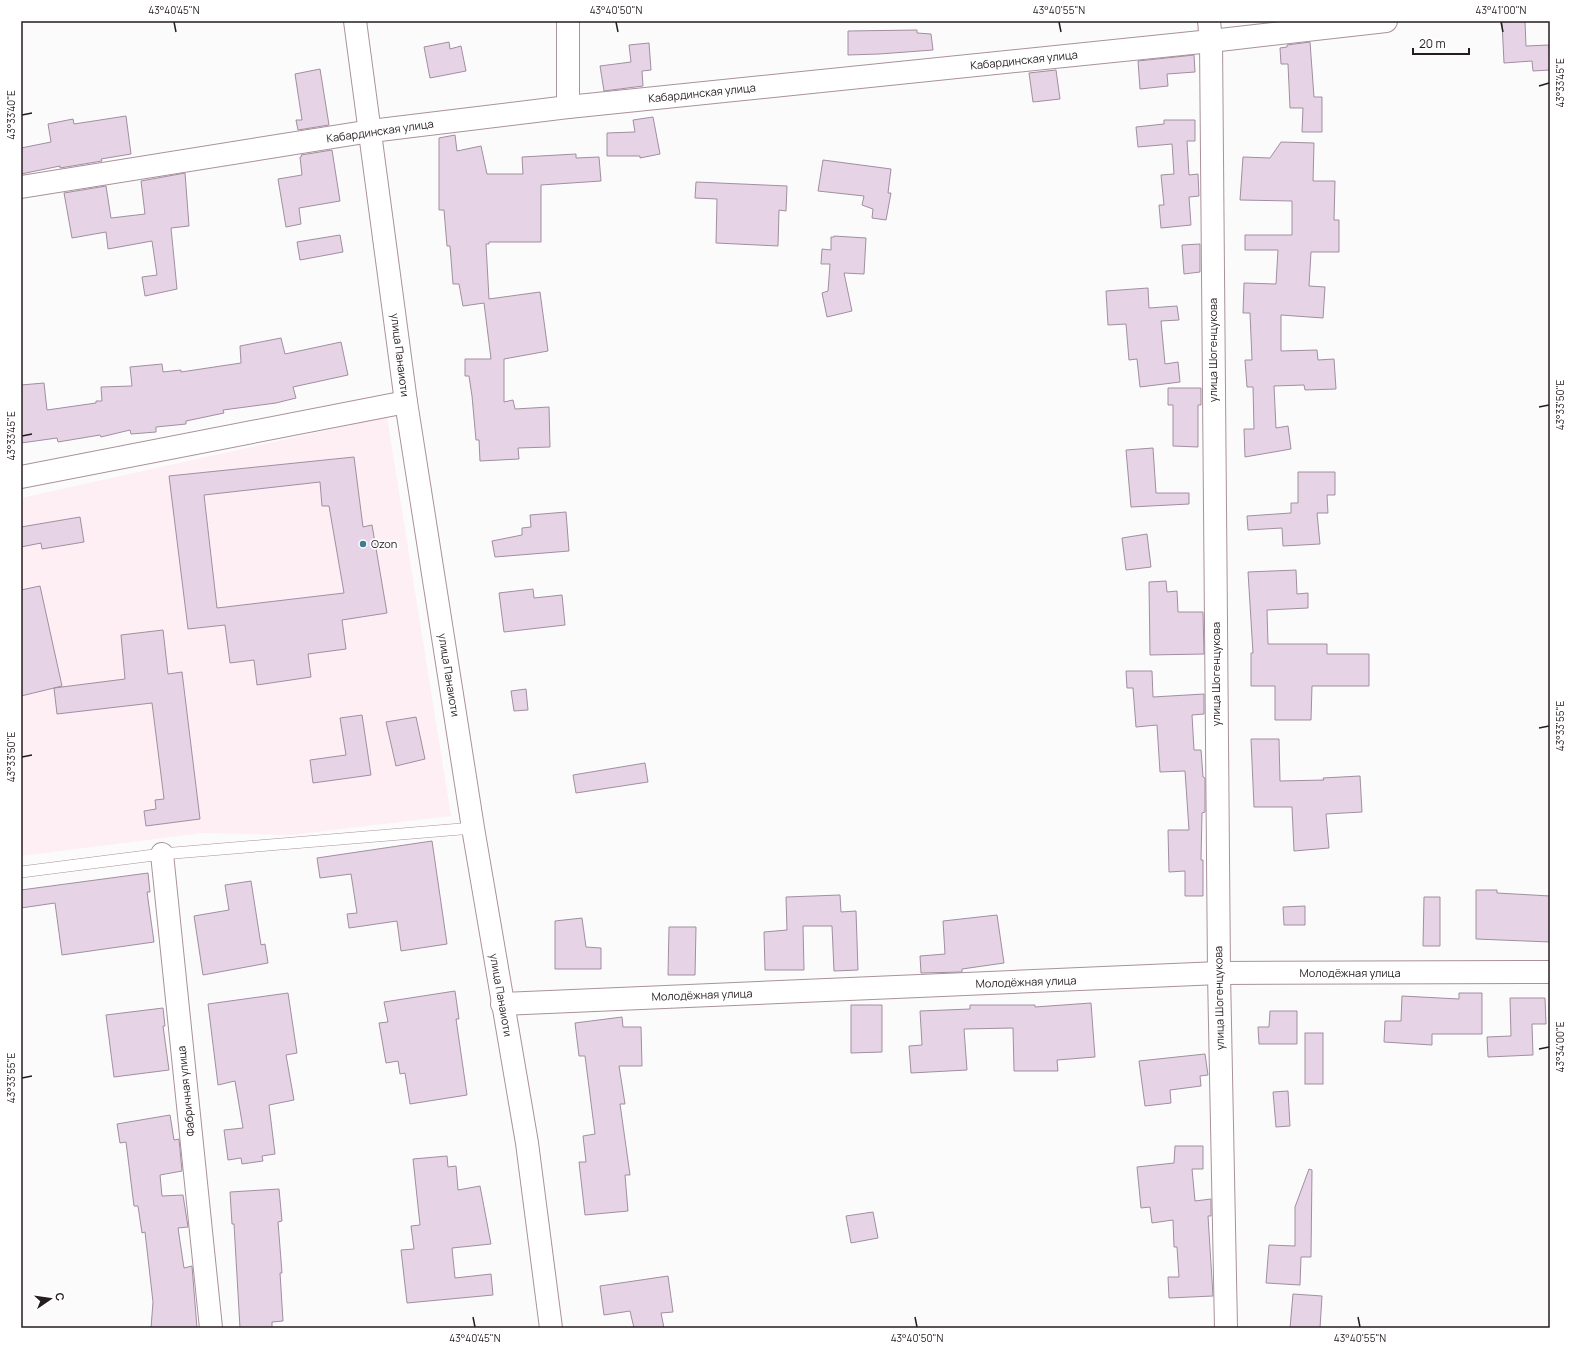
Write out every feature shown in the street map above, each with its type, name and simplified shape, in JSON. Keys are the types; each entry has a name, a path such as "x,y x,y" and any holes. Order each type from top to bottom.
{"street":[{"name":"улица Панаиоти","path":"355,21 371,131 406,402 473,828 527,1143 551,1328"},
{"path":"568,21 568,107"},
{"name":"Кабардинская улица","path":"21,187 371,131 568,107 1210,31 1386,21"},
{"name":"улица Шогенцукова","path":"1210,31 1219,973 1226,1328"},
{"path":"21,477 406,402"},
{"name":"Фабричная улица","path":"162,854 211,1328"},
{"name":"Молодёжная улица","path":"502,1004 1219,973 1550,972"}],"lane":[{"path":"21,872 162,854 473,828"}],"shaded area":[{"path":"387,417 451,816 291,835 202,833 21,856 21,498"}],"building":[{"path":"1525,21 1526,46 1549,45 1550,70 1533,71 1532,61 1504,63 1502,22"},
{"path":"917,30 917,33 931,34 933,50 848,55 848,31"},
{"path":"449,42 450,49 461,46 466,71 430,78 424,47"},
{"path":"1310,42 1314,97 1322,97 1322,132 1302,132 1303,108 1290,108 1288,64 1281,64 1280,48 1287,47 1287,45"},
{"path":"649,43 651,70 642,71 643,86 604,91 600,66 631,62 629,45"},
{"path":"1194,55 1195,72 1167,74 1168,86 1140,89 1138,61"},
{"path":"320,69 329,125 298,130 296,120 302,120 295,74"},
{"path":"1056,70 1060,99 1033,102 1029,73"},
{"path":"126,116 131,154 101,159 102,161 60,168 60,166 21,174 21,148 51,142 48,124 73,119 74,124"},
{"path":"653,117 660,154 640,158 640,156 607,156 607,133 635,132 633,120"},
{"path":"1164,120 1195,120 1195,141 1187,141 1189,175 1198,174 1199,196 1189,197 1191,225 1161,228 1159,205 1164,205 1161,175 1174,174 1172,144 1138,147 1136,127 1164,124"},
{"path":"455,135 457,151 481,146 487,174 523,174 522,157 576,154 576,158 599,157 601,181 541,185 541,242 489,242 489,244 486,244 489,299 540,292 548,351 504,359 504,402 513,400 515,409 549,407 550,447 518,448 519,459 480,461 479,440 476,440 469,376 465,376 465,359 491,359 484,303 463,306 459,284 453,284 450,246 447,246 444,210 439,210 439,138"},
{"path":"1281,142 1314,143 1313,181 1335,181 1334,220 1339,220 1339,252 1311,252 1309,286 1325,287 1323,318 1281,315 1281,351 1317,350 1318,360 1334,359 1336,389 1305,390 1304,385 1274,386 1276,428 1288,426 1291,449 1245,457 1244,429 1254,429 1253,387 1247,387 1245,360 1252,360 1250,313 1243,313 1244,283 1276,284 1278,250 1245,250 1245,235 1292,235 1292,201 1240,200 1243,157 1270,158"},
{"path":"332,150 340,201 299,208 301,224 286,227 278,179 302,175 301,155"},
{"path":"823,160 891,169 888,193 891,193 886,220 872,218 873,209 862,205 864,196 818,191"},
{"path":"185,173 189,226 171,228 177,289 145,296 142,277 157,275 152,241 108,249 106,232 72,238 64,193 106,186 111,218 145,214 141,181"},
{"path":"696,182 787,186 786,211 779,210 778,246 716,243 717,199 695,198"},
{"path":"340,235 343,252 300,260 297,242"},
{"path":"831,237 866,238 864,274 844,273 852,311 827,317 822,293 828,291 830,264 821,264 822,249 831,250"},
{"path":"1200,244 1200,272 1184,274 1182,245"},
{"path":"1148,288 1149,308 1177,306 1179,320 1161,321 1165,364 1178,362 1180,382 1140,387 1137,359 1129,360 1126,324 1108,325 1106,291"},
{"path":"281,338 285,354 341,342 348,375 293,387 296,398 276,403 223,410 224,413 186,421 186,424 156,427 156,432 131,434 130,430 101,437 100,435 58,442 57,438 21,443 21,385 44,383 47,410 96,403 96,401 102,401 101,387 132,386 130,367 162,364 163,372 181,370 181,372 241,363 240,346"},
{"path":"1168,388 1201,388 1201,405 1198,405 1198,447 1173,446 1173,405 1168,405"},
{"path":"1153,448 1156,493 1189,493 1189,504 1131,507 1126,450"},
{"path":"354,457 363,527 372,525 387,613 342,620 346,649 308,654 311,677 257,685 254,660 230,663 225,625 188,629 169,476","holes":["320,482 322,506 329,506 344,593 217,608 204,495"]},
{"path":"1298,472 1335,472 1335,495 1327,495 1328,513 1317,513 1320,544 1283,546 1282,528 1248,530 1247,516 1291,513 1291,503 1298,503"},
{"path":"566,512 569,551 495,557 492,541 522,535 522,528 531,527 530,515"},
{"path":"80,517 84,542 42,549 41,543 21,547 21,527"},
{"path":"1147,534 1151,567 1126,570 1122,538"},
{"path":"1296,570 1297,594 1308,593 1308,608 1267,610 1268,644 1327,644 1327,654 1369,654 1369,686 1312,686 1311,720 1275,720 1275,686 1251,686 1251,653 1253,653 1248,572"},
{"path":"1166,581 1167,592 1177,591 1178,612 1203,612 1204,654 1150,655 1149,582"},
{"path":"40,586 62,686 21,696 21,590"},
{"path":"533,589 534,598 562,595 565,625 504,632 499,593"},
{"path":"163,630 168,674 182,672 200,819 146,826 144,811 156,809 155,800 164,799 152,703 57,714 54,688 125,679 121,635"},
{"path":"1126,671 1152,671 1153,697 1204,694 1204,714 1192,715 1194,750 1201,750 1203,777 1205,778 1205,812 1202,813 1201,860 1203,860 1203,896 1185,896 1185,871 1169,872 1168,830 1189,830 1185,771 1160,772 1157,725 1136,727 1133,688 1127,688"},
{"path":"526,689 528,710 514,711 511,691"},
{"path":"362,715 371,775 313,783 310,760 346,755 340,718"},
{"path":"416,717 425,759 396,766 386,722"},
{"path":"1251,739 1279,739 1280,781 1324,780 1323,778 1360,776 1362,812 1326,814 1329,848 1294,851 1292,807 1254,807"},
{"path":"645,763 648,782 576,793 573,775"},
{"path":"432,841 447,944 401,951 397,921 349,928 347,914 357,913 351,874 320,878 317,858"},
{"path":"148,873 150,892 147,892 154,942 62,955 55,903 21,908 21,890"},
{"path":"251,881 261,945 265,944 268,963 203,975 194,916 229,910 225,885"},
{"path":"1476,890 1497,890 1497,893 1550,896 1550,942 1476,939"},
{"path":"840,895 841,912 856,911 858,970 834,971 832,926 803,926 804,970 765,970 764,932 787,930 786,897"},
{"path":"1424,897 1440,897 1440,946 1423,946"},
{"path":"1305,906 1305,925 1284,925 1283,907"},
{"path":"997,915 1004,963 962,969 962,972 921,973 920,956 945,954 943,921"},
{"path":"582,918 586,947 601,948 601,969 555,969 555,921"},
{"path":"669,927 696,927 695,975 668,975"},
{"path":"455,991 459,1019 456,1019 467,1095 410,1104 405,1073 400,1074 398,1061 386,1063 379,1023 388,1022 384,1002"},
{"path":"288,993 297,1053 286,1055 294,1100 269,1105 275,1154 262,1156 263,1161 242,1164 241,1158 228,1160 224,1130 243,1128 235,1081 218,1085 208,1004"},
{"path":"1459,993 1482,993 1482,1034 1432,1034 1432,1045 1384,1042 1385,1021 1401,1021 1402,996 1459,999"},
{"path":"1510,998 1545,998 1546,1024 1532,1024 1533,1055 1488,1057 1487,1037 1511,1036"},
{"path":"1091,1003 1095,1057 1057,1060 1058,1071 1014,1071 1013,1028 964,1029 967,1070 911,1073 909,1046 922,1045 920,1011 970,1009 970,1005 1035,1005 1035,1007"},
{"path":"851,1005 882,1005 882,1052 851,1053"},
{"path":"163,1008 165,1026 163,1026 169,1070 114,1077 106,1015"},
{"path":"1270,1011 1297,1011 1297,1044 1259,1044 1258,1027 1269,1027"},
{"path":"622,1017 623,1027 641,1027 642,1066 619,1066 625,1104 620,1104 630,1175 625,1175 628,1211 585,1215 579,1162 586,1162 583,1136 595,1134 585,1056 579,1056 575,1023"},
{"path":"1305,1033 1323,1033 1323,1084 1305,1084"},
{"path":"1205,1054 1208,1075 1200,1076 1201,1086 1170,1090 1171,1103 1145,1106 1139,1061"},
{"path":"1288,1091 1290,1126 1276,1127 1273,1092"},
{"path":"170,1115 174,1140 179,1139 182,1171 160,1175 162,1196 183,1195 188,1227 178,1228 184,1268 192,1266 197,1328 151,1328 153,1302 145,1232 142,1233 138,1206 134,1206 126,1142 120,1143 117,1124"},
{"path":"1175,1146 1203,1146 1203,1169 1192,1169 1195,1201 1211,1199 1211,1216 1208,1216 1213,1296 1169,1298 1168,1277 1179,1277 1177,1247 1174,1247 1173,1220 1152,1223 1150,1207 1141,1208 1137,1167 1174,1163"},
{"path":"447,1156 448,1167 456,1166 458,1190 480,1186 491,1244 452,1248 455,1278 491,1274 493,1295 407,1303 401,1250 414,1249 411,1226 420,1225 413,1159"},
{"path":"1309,1169 1312,1170 1311,1257 1301,1257 1300,1285 1266,1283 1269,1245 1295,1246 1295,1207"},
{"path":"279,1189 282,1221 278,1222 282,1273 280,1273 283,1321 272,1322 272,1328 240,1328 234,1224 232,1224 230,1192"},
{"path":"873,1212 878,1238 851,1243 846,1216"},
{"path":"668,1276 673,1312 661,1313 664,1328 634,1328 630,1311 604,1315 600,1286"},
{"path":"1293,1294 1322,1296 1320,1328 1290,1328"}],"place":[{"name":"Ozon","path":"363,544"}]}
